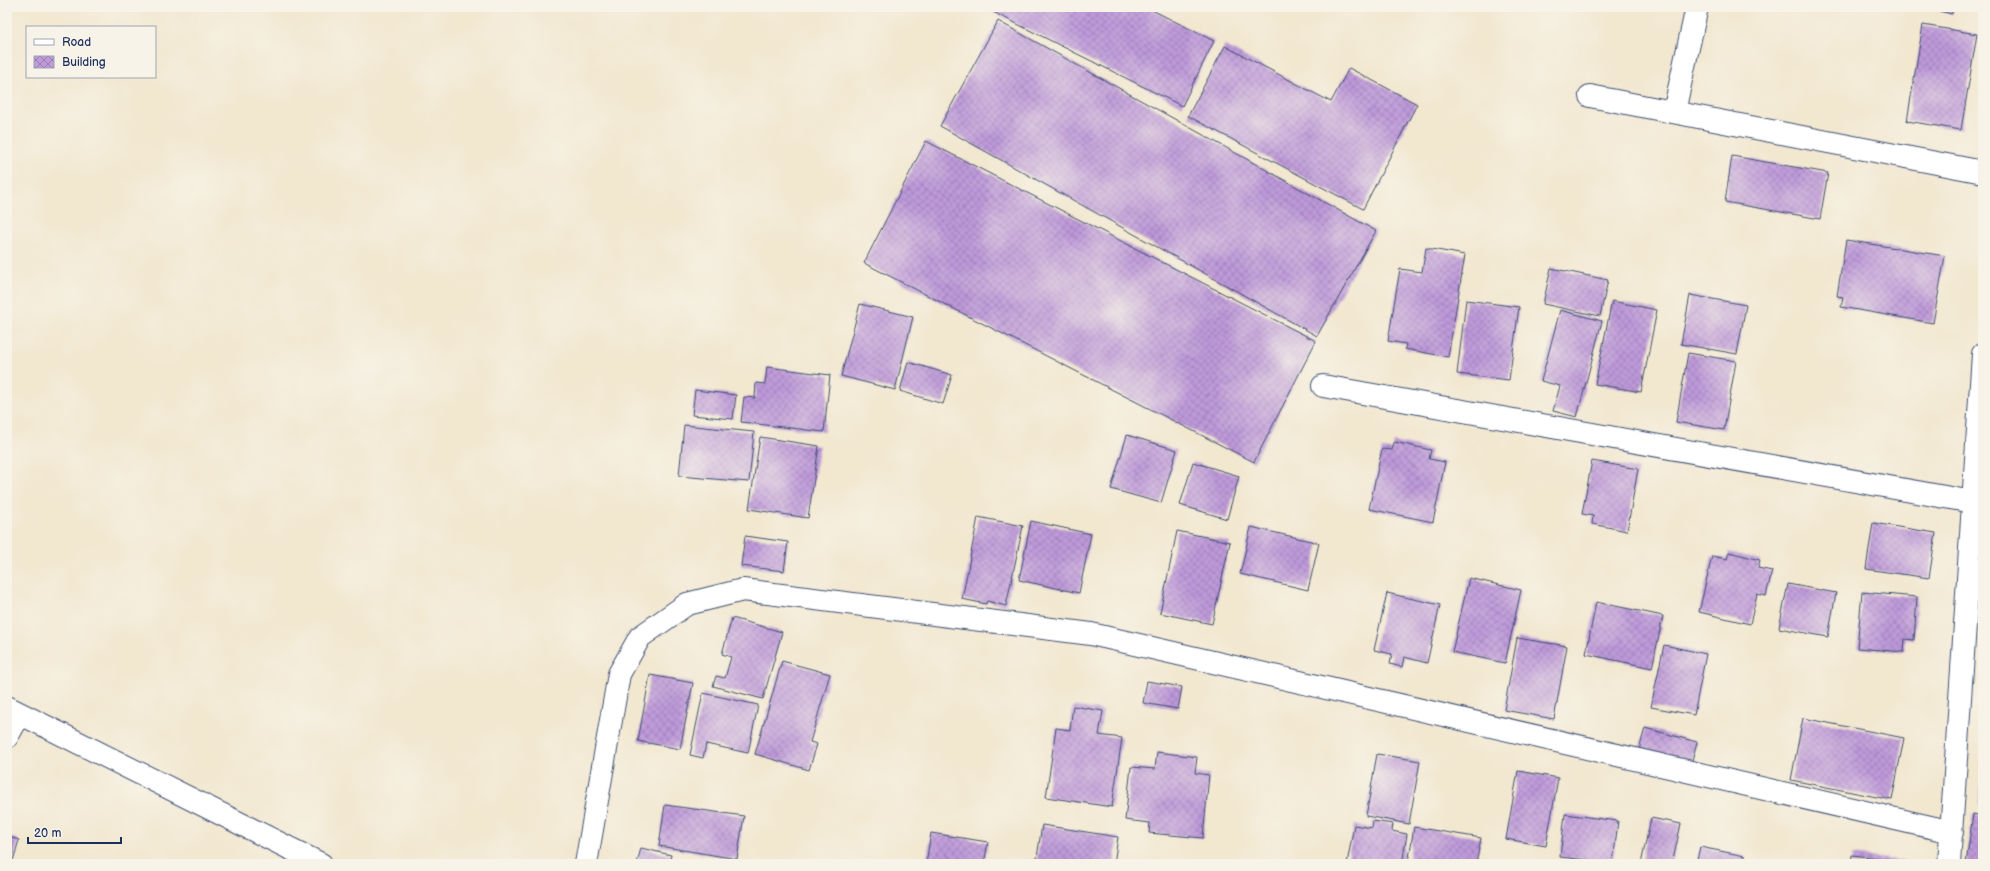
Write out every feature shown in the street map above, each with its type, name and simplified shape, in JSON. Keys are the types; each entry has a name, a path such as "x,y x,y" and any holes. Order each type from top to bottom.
{"street":[{"path":"1674,112 1698,7"},
{"path":"1590,96 1983,172"},
{"path":"1949,864 1975,599 1973,502 1983,354"},
{"path":"1323,386 1973,502"},
{"path":"586,864 619,674 640,637 687,604 743,590 1090,634 1952,832"},
{"path":"7,737 14,711 321,864"}],"building":[{"path":"983,7 1146,7 1214,41 1182,106"},
{"path":"1921,7 1953,7 1952,14"},
{"path":"998,21 1376,231 1317,336 940,126"},
{"path":"1923,25 1977,34 1961,130 1907,121"},
{"path":"1225,46 1331,102 1349,68 1417,104 1363,209 1188,116"},
{"path":"926,141 1316,341 1254,462 864,263"},
{"path":"1732,156 1828,173 1820,219 1725,202"},
{"path":"1846,240 1945,256 1933,323 1841,307 1843,297 1837,296"},
{"path":"1426,248 1465,255 1448,357 1405,349 1406,344 1388,341 1400,269 1422,272"},
{"path":"1551,268 1608,280 1600,316 1543,304"},
{"path":"1690,295 1746,305 1737,354 1681,344"},
{"path":"1466,300 1519,307 1509,380 1457,374"},
{"path":"1612,301 1657,310 1641,392 1595,384"},
{"path":"860,304 913,317 895,390 841,376"},
{"path":"1560,310 1602,321 1577,417 1553,411 1560,386 1541,381"},
{"path":"1688,353 1736,361 1724,430 1676,422"},
{"path":"908,362 952,375 943,404 900,391"},
{"path":"767,367 830,375 824,432 741,422 744,397 755,398 756,383 765,384"},
{"path":"695,390 736,395 733,419 692,415"},
{"path":"684,425 754,432 749,482 679,476"},
{"path":"1127,435 1177,450 1161,503 1111,489"},
{"path":"760,437 819,446 808,518 749,509"},
{"path":"1394,442 1431,450 1429,459 1445,462 1433,522 1369,509 1382,449 1392,450"},
{"path":"1592,461 1638,469 1627,531 1592,524 1593,516 1582,514"},
{"path":"1193,462 1239,476 1227,519 1180,505"},
{"path":"978,517 1023,526 1006,606 987,601 986,604 962,599"},
{"path":"1031,521 1091,534 1079,593 1019,580"},
{"path":"1873,523 1936,533 1929,578 1866,569"},
{"path":"1251,527 1319,543 1308,590 1240,574"},
{"path":"1177,531 1230,542 1212,624 1160,613"},
{"path":"745,536 788,542 784,571 741,566"},
{"path":"1729,552 1760,560 1758,568 1772,571 1766,596 1757,594 1750,624 1699,612 1712,556 1727,559"},
{"path":"1469,578 1521,590 1505,663 1452,652"},
{"path":"1788,584 1836,593 1828,637 1779,628"},
{"path":"1862,592 1917,597 1914,640 1905,639 1904,652 1857,648"},
{"path":"1387,593 1440,605 1427,663 1404,657 1402,667 1390,664 1392,654 1374,650"},
{"path":"1596,602 1663,616 1652,668 1586,654"},
{"path":"732,618 782,632 763,699 713,686 716,676 725,678 731,657 722,654"},
{"path":"1517,638 1567,646 1554,719 1504,710"},
{"path":"1664,645 1706,654 1694,715 1651,707"},
{"path":"782,661 830,674 810,742 817,744 809,770 755,754"},
{"path":"650,675 693,683 680,749 638,741"},
{"path":"1147,681 1182,687 1178,709 1143,703"},
{"path":"703,693 758,705 748,753 706,744 703,758 690,755"},
{"path":"1073,706 1103,711 1099,735 1122,738 1112,807 1046,797 1056,728 1070,730"},
{"path":"1803,718 1904,738 1892,800 1791,780"},
{"path":"1645,728 1697,742 1691,764 1639,750"},
{"path":"1157,752 1197,757 1195,773 1209,775 1203,838 1149,833 1150,823 1125,820 1131,767 1155,769"},
{"path":"1377,754 1420,761 1409,824 1366,816"},
{"path":"1981,761 1983,761 1983,804 1979,804"},
{"path":"1518,771 1558,778 1546,846 1506,839"},
{"path":"665,805 744,816 737,859 659,846"},
{"path":"1565,814 1618,821 1613,863 1560,857"},
{"path":"1973,814 1983,816 1983,864 1966,864"},
{"path":"1651,818 1681,824 1672,864 1641,864"},
{"path":"1373,821 1393,824 1392,831 1407,834 1402,864 1347,864 1354,825 1372,828"},
{"path":"1042,825 1118,837 1114,864 1036,864"},
{"path":"1414,827 1481,838 1476,864 1408,864"},
{"path":"931,833 988,842 984,864 926,864"},
{"path":"7,836 19,840 12,864 7,864"},
{"path":"1700,847 1745,856 1744,864 1696,864"},
{"path":"641,848 671,855 669,864 637,864"},
{"path":"1852,855 1905,861 1905,864 1851,864"}]}
